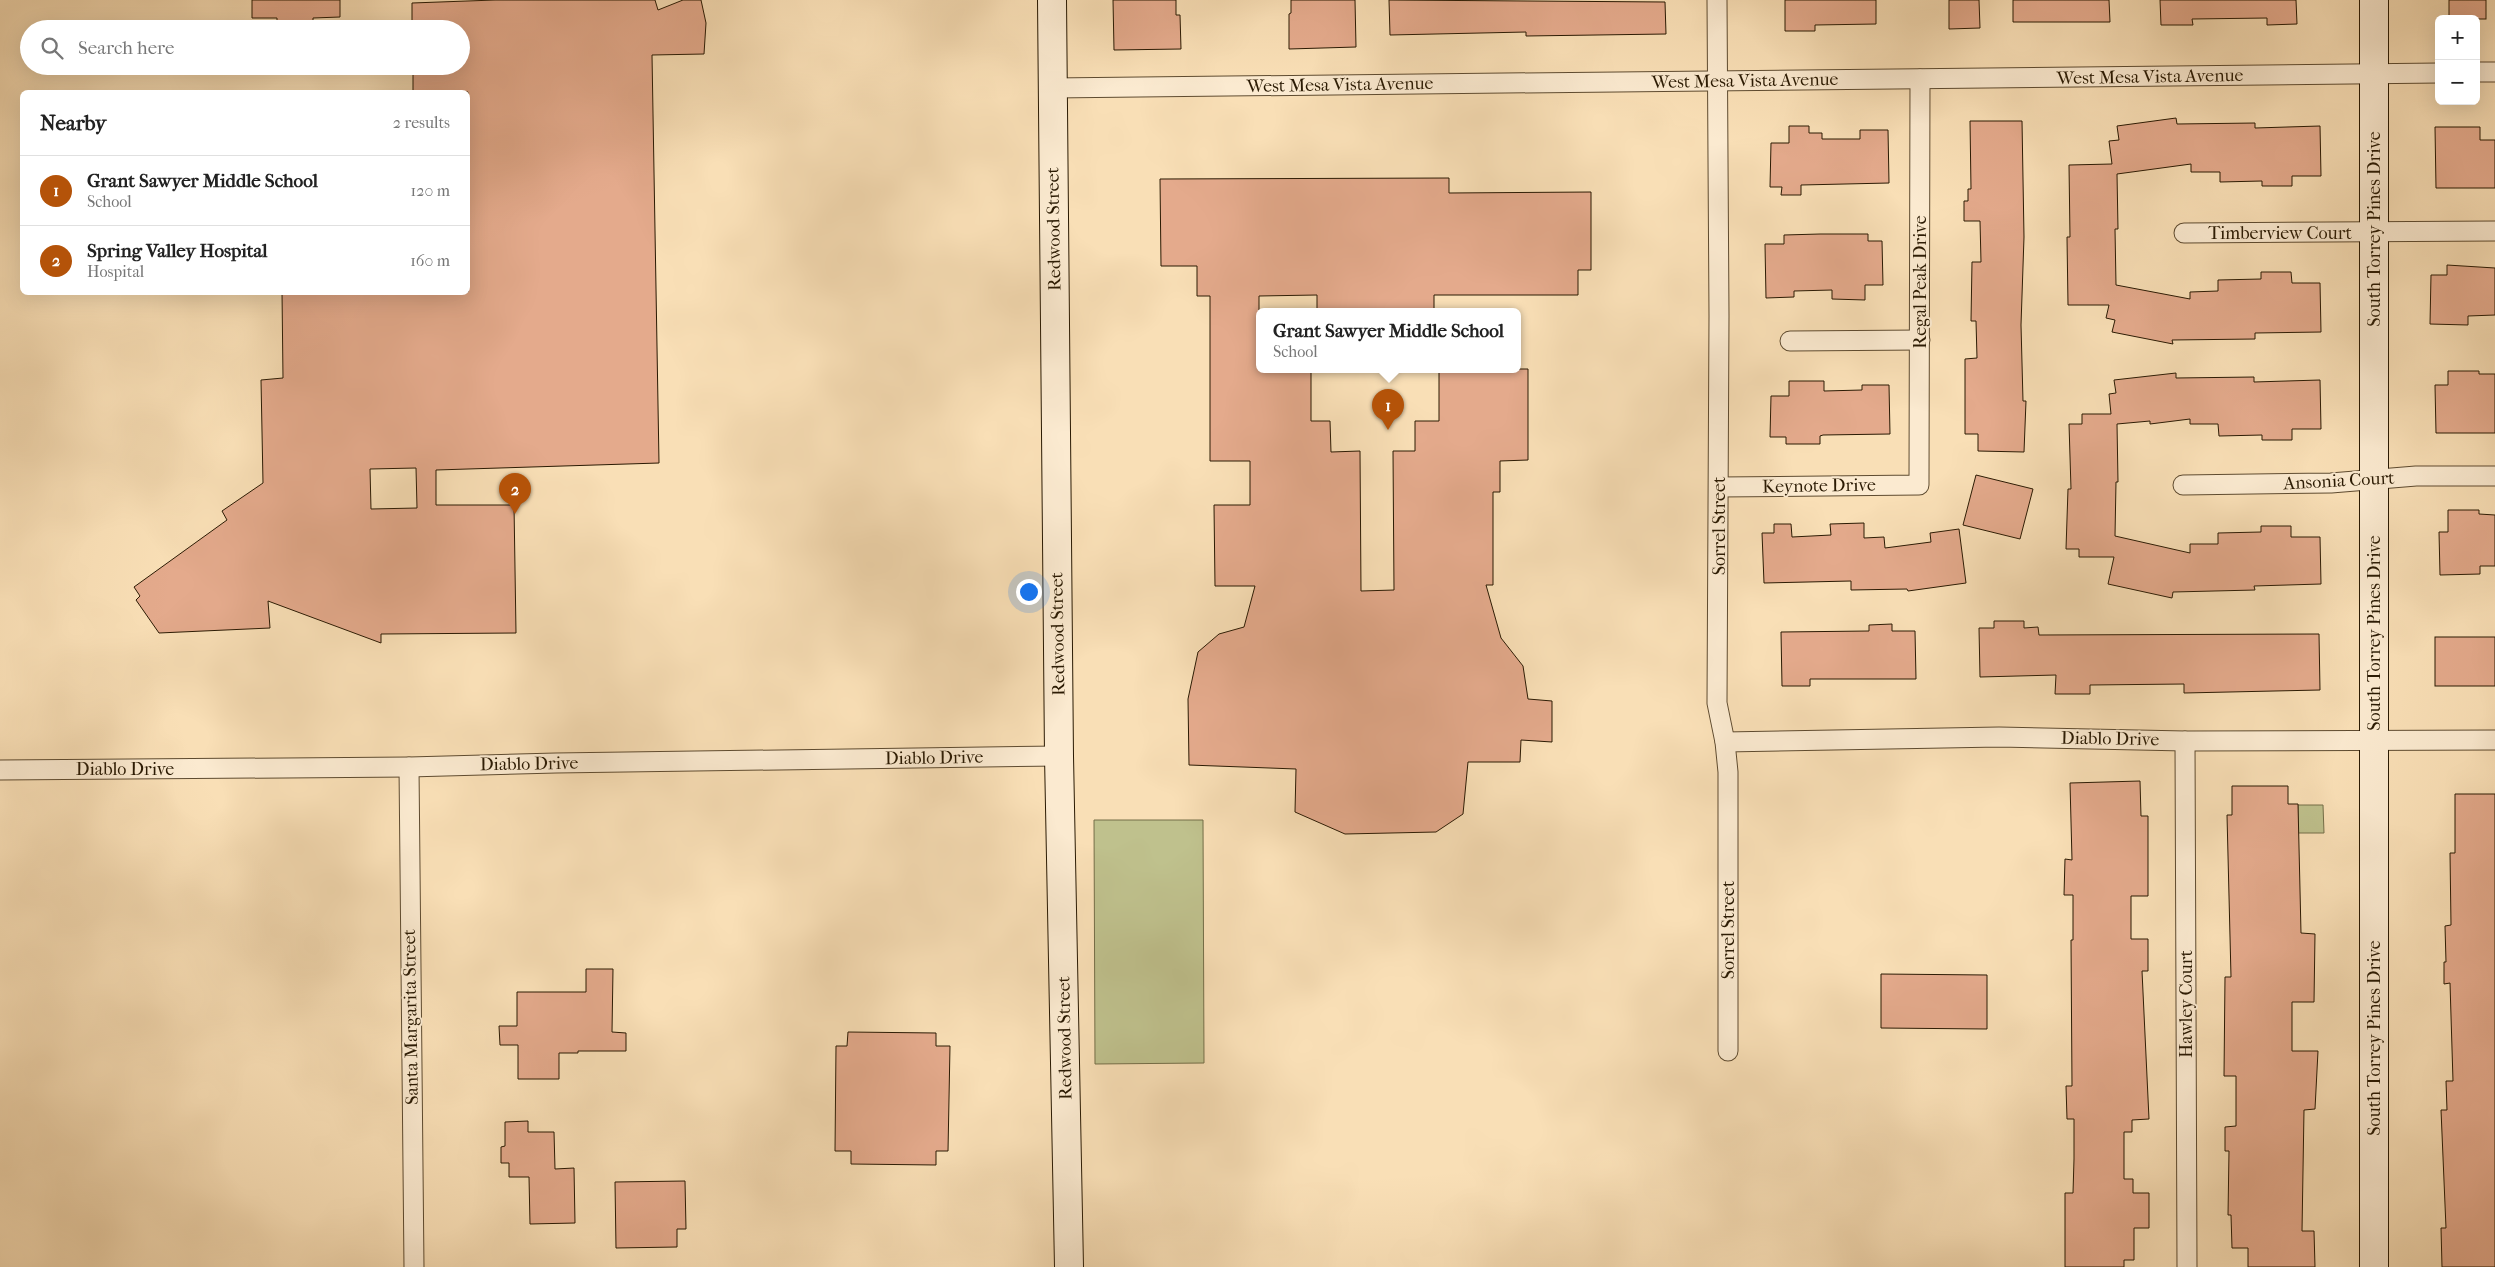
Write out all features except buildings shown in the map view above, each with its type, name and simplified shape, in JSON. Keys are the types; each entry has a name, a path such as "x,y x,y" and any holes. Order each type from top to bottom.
{"main road":[{"name":"Redwood Street","path":"1052,0 1059,756 1069,1267"},
{"name":"South Torrey Pines Drive","path":"2374,0 2374,1267"}],"street":[{"name":"Sorrel Street","path":"1717,0 1719,487 1717,703 1726,742 1728,772 1728,1051"},
{"path":"2480,72 2495,72"},
{"name":"West Mesa Vista Avenue","path":"1052,88 2435,73"},
{"name":"Regal Peak Drive","path":"1919,485 1920,79"},
{"name":"Timberview Court","path":"2184,232 2495,232"},
{"path":"1790,341 1920,340"},
{"name":"Ansonia Court","path":"2183,485 2330,483 2416,476 2495,476"},
{"name":"Keynote Drive","path":"1719,487 1919,485"},
{"name":"Diablo Drive","path":"1726,742 1999,737 2185,741 2374,742 2495,740"},
{"name":"Hawley Court","path":"2185,741 2186,1267"},
{"name":"Diablo Drive","path":"0,770 409,767 556,763 1059,756"},
{"name":"Santa Margarita Street","path":"409,767 414,1267"}],"green space":[{"path":"2298,805 2323,805 2324,833 2298,833"},
{"path":"1094,820 1203,820 1204,1063 1095,1064"}],"place":[{"name":"Grant Sawyer Middle School","path":"1388,430"},
{"name":"Spring Valley Hospital","path":"515,514"}]}
